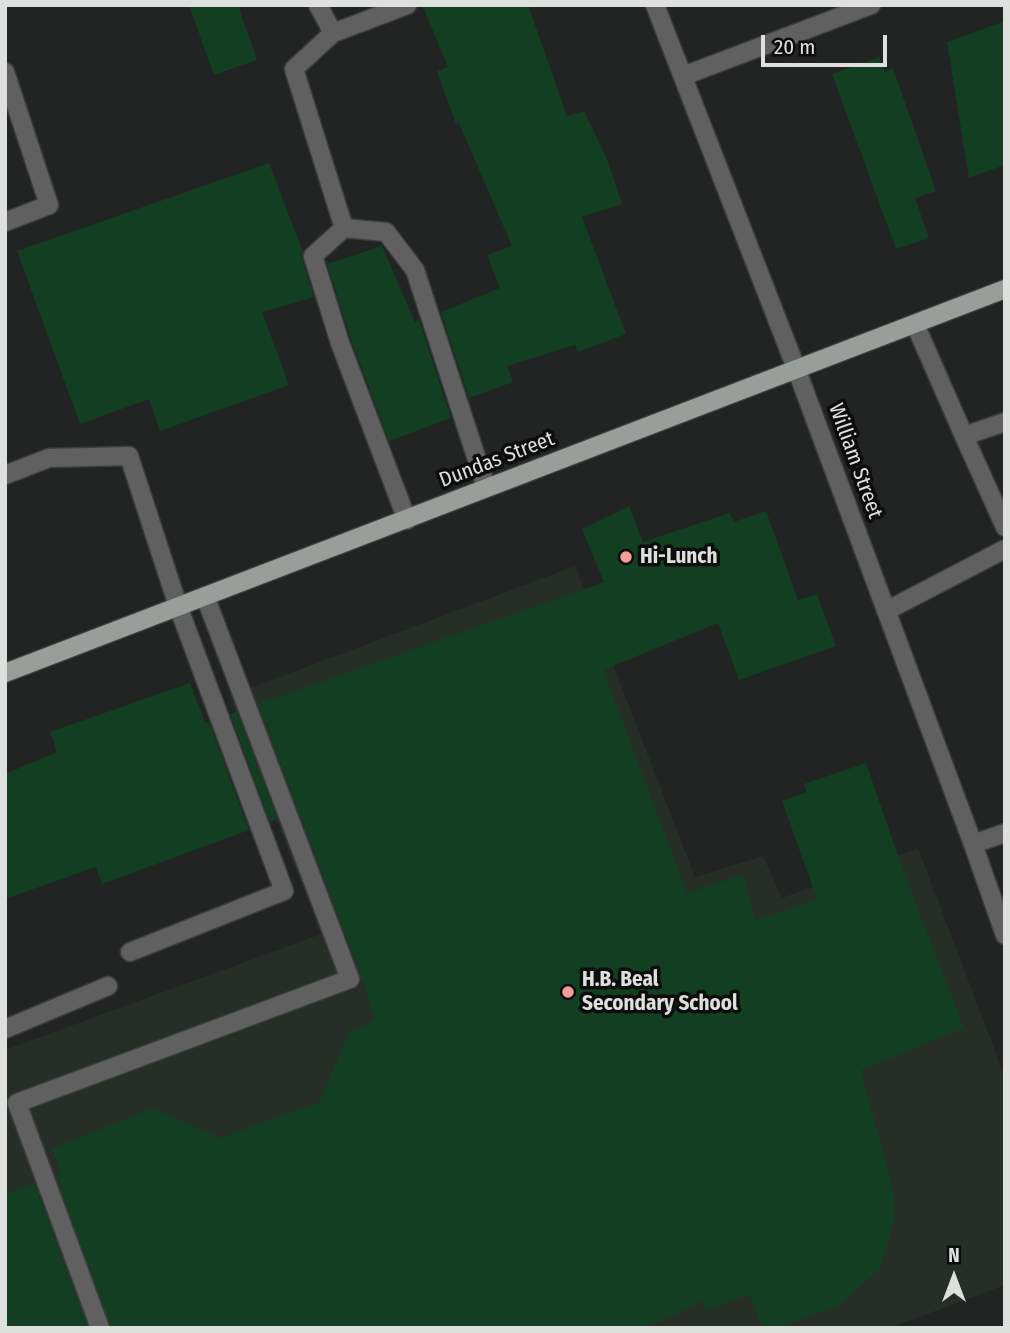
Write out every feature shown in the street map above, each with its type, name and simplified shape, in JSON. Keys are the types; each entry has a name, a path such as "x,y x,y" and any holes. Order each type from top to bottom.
{"main road":[{"name":"Dundas Street","path":"5,673 1005,289"}],"street":[{"path":"318,5 333,33"},
{"path":"344,229 294,69 333,33 407,5"},
{"name":"William Street","path":"655,5 796,368 974,844 1005,935"},
{"path":"683,76 871,5"},
{"path":"5,72 49,205 5,222"},
{"path":"407,520 341,343 313,257 344,229 386,232 415,270 486,487"},
{"path":"915,324 1005,527"},
{"path":"964,436 1005,422"},
{"path":"5,475 49,458 129,456 178,606 284,891 130,952"},
{"path":"886,611 1005,549"},
{"path":"100,1328 17,1103 350,979 205,596"},
{"path":"974,844 1005,833"},
{"path":"5,1029 108,986"}],"shaded area":[{"name":"H.B. Beal Secondary School","path":"575,566 695,877 763,856 782,898 918,848 1005,1077 1005,1285 890,1328 5,1328 5,1050 321,934 229,696"}],"building":[{"path":"189,5 238,5 257,60 214,75"},
{"path":"422,5 528,5 567,116 584,111 607,159 622,204 582,217 626,334 578,352 575,345 507,366 513,382 469,398 441,312 500,288 487,255 512,246 459,123 456,124 437,71 448,67"},
{"path":"1005,21 1005,165 969,178 947,42"},
{"path":"879,57 885,72 893,68 936,191 915,198 929,238 896,249 832,74"},
{"path":"269,163 303,252 302,259 314,297 262,312 289,385 160,431 149,399 80,424 17,251"},
{"path":"382,246 415,322 419,320 451,418 389,441 351,339 327,264"},
{"name":"H.B. Beal Secondary School","path":"629,506 643,542 730,513 734,522 766,511 798,600 817,594 836,646 739,680 718,623 603,670 687,893 743,875 755,920 817,899 782,801 806,792 804,784 866,763 903,870 964,1028 861,1070 894,1194 895,1215 881,1268 841,1304 778,1328 763,1328 749,1295 705,1310 702,1301 645,1328 111,1328 56,1175 61,1172 52,1149 152,1108 220,1138 319,1102 349,1033 375,1020 361,975 258,704 604,582 582,529"},
{"path":"190,683 205,723 209,722 249,830 102,884 96,867 5,899 5,774 57,752 50,732"},
{"path":"237,712 277,819 270,822 230,714"},
{"path":"34,1183 88,1328 5,1328 5,1194"}],"place":[{"name":"Hi-Lunch","path":"626,557"},
{"name":"H.B. Beal Secondary School","path":"568,992"}]}
